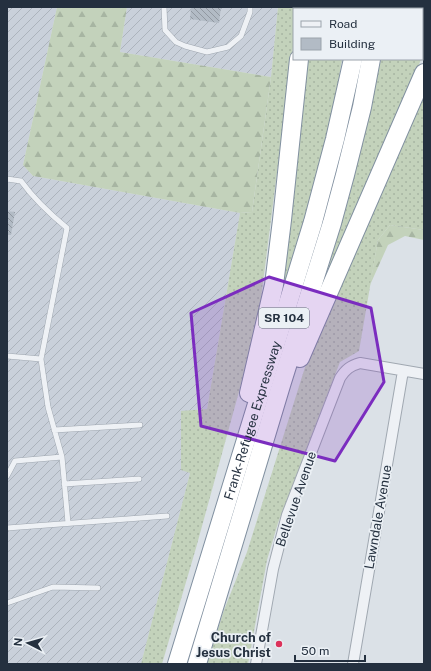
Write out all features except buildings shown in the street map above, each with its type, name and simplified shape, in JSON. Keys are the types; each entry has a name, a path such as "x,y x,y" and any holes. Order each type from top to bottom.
{"highway":[{"path":"238,463 242,425 248,393 274,285 299,60"},
{"name":"Frank-Refugee Expressway","path":"177,664 313,222 332,152 353,60"},
{"name":"Frank-Refugee Expressway","path":"197,664 334,216 362,107 371,60"},
{"path":"280,391 299,362 424,73"}],"street":[{"name":"Bellevue Avenue","path":"256,664 273,569 287,515 340,378 345,370 360,363 403,371"},
{"path":"403,371 424,374"},
{"name":"Lawndale Avenue","path":"353,664 403,371"}],"lane":[{"path":"164,7 165,30 176,42 207,52 228,47 241,36 250,12 250,7"},
{"path":"7,179 21,181 34,197 67,228 41,359 48,407 62,457 68,524"},
{"path":"7,356 41,359"},
{"path":"54,430 140,424"},
{"path":"7,476 16,461 62,457"},
{"path":"64,484 139,479"},
{"path":"7,528 167,516"},
{"path":"7,603 53,587 98,588"}],"highlighted area":[{"path":"269,277 371,308 384,382 335,461 201,426 191,313"}],"shaded area":[{"path":"7,7 57,7 23,165 33,176 240,213 207,409 181,412 190,473 141,664 7,664"},
{"path":"127,7 278,7 271,77 120,52"}],"green space":[{"path":"57,7 127,7 120,52 271,77 252,212 240,213 33,176 23,165"},
{"path":"278,7 298,7 293,8 293,47 260,306 248,359 196,548 162,664 141,664 190,473 181,470 181,411 207,409 240,213 252,212 271,77"},
{"path":"309,7 352,7 352,8"},
{"path":"424,7 423,52 423,8 390,8"},
{"path":"303,60 342,60 335,102 313,190 272,322"},
{"path":"381,60 421,60 406,101 331,274 327,272 346,208 368,122"},
{"path":"424,91 424,230 390,225 378,240 359,351 340,362 278,523 267,560 248,664 207,664 224,610 247,552 311,348"},
{"path":"390,225 424,230 424,240 405,236 388,245 370,285 378,240"}],"place":[{"name":"Church of Jesus Christ","path":"279,644"}]}
